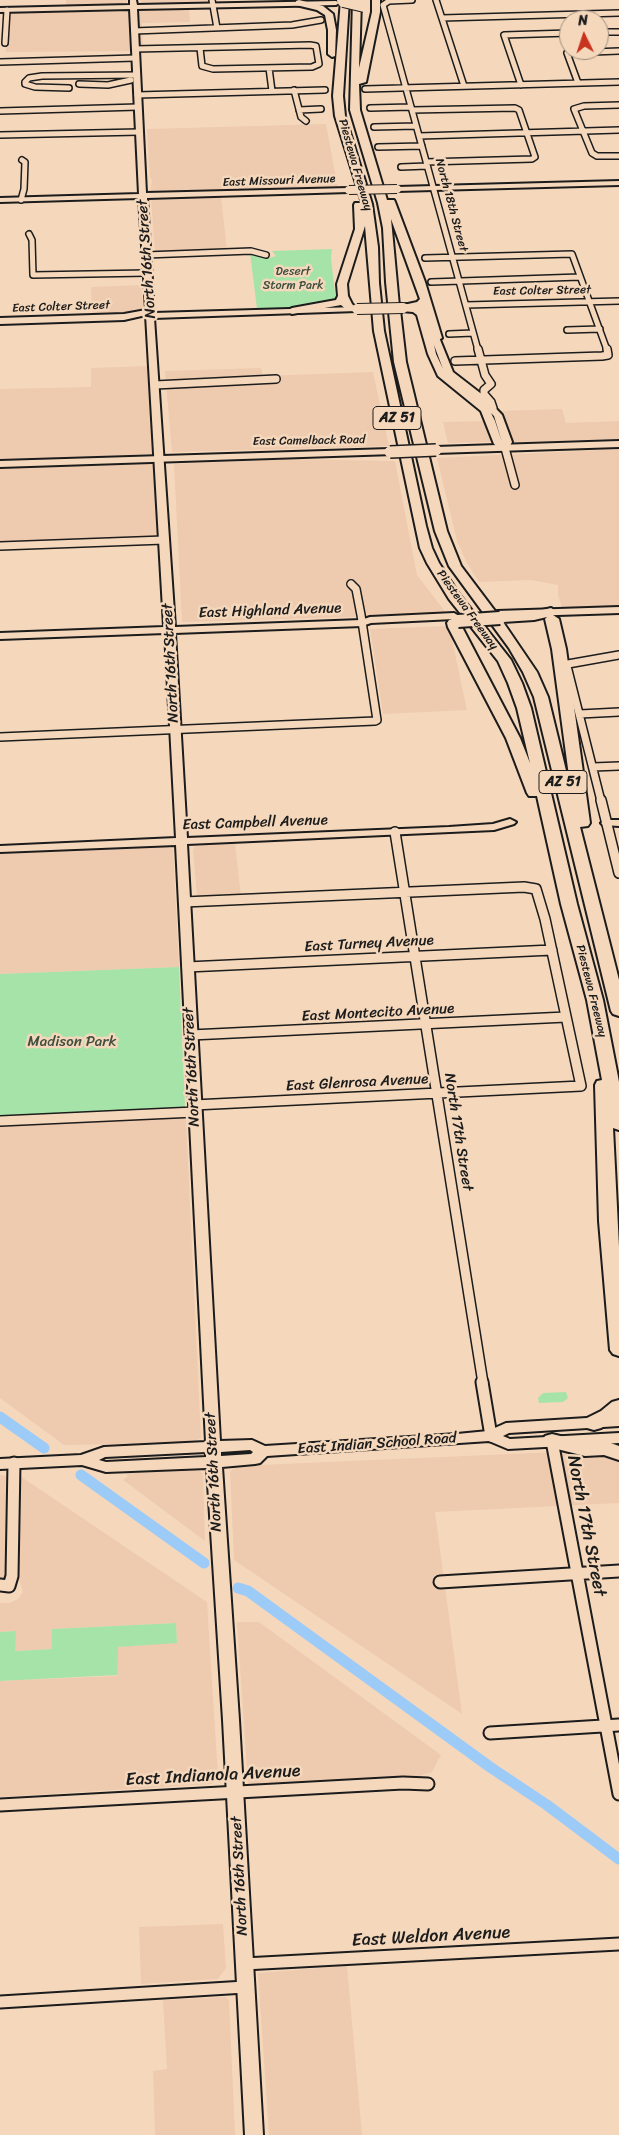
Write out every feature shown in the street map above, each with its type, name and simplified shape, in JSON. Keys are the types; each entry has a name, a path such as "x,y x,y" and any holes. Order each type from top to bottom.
{"highway":[{"path":"302,2 316,0"},
{"path":"325,17 333,8 351,1 370,10 375,15"},
{"name":"Piestewa Freeway","path":"351,1 358,30 354,90 356,116 376,178 388,228 394,312 400,362 441,530 459,571 515,647 539,691 546,712 619,1011"},
{"name":"Piestewa Freeway","path":"351,1 338,96 340,116 365,195 372,229 379,331 426,548 454,596 504,660 518,689 583,962 595,1000 619,1126"},
{"path":"356,116 360,110 361,84 378,1"},
{"path":"302,2 320,8 332,30 332,96 334,110 340,116"},
{"path":"351,149 348,157 355,178 360,229 344,272 342,286 347,306 354,309 407,307 422,304 425,300"},
{"path":"376,178 382,182 425,300 436,338"},
{"path":"292,311 338,304 343,296"},
{"path":"569,904 553,866 533,790 523,762 456,621 552,616 559,648 584,830 592,865 594,904"},
{"path":"583,962 586,1001 604,1089 608,1221 619,1350"},
{"path":"608,962 619,986"},
{"path":"594,1423 608,1416 619,1407"},
{"path":"552,1442 585,1448 605,1448 619,1453"}],"main road":[{"path":"4,9 133,3 378,1"},
{"name":"North 16th Street","path":"133,3 175,730 213,1454 235,1792 254,2135"},
{"name":"East Missouri Avenue","path":"0,200 619,183"},
{"name":"North 18th Street","path":"407,307 426,312 449,373 493,408 501,421 508,442 505,448 497,442 491,421 485,410 441,374 432,354 421,314 407,307"},
{"name":"East Colter Street","path":"0,321 354,309"},
{"name":"East Camelback Road","path":"0,464 619,444"},
{"path":"552,616 619,610"},
{"path":"552,616 619,615"},
{"name":"East Highland Avenue","path":"0,636 362,623 372,626 456,621"},
{"name":"East Campbell Avenue","path":"0,849 494,827 510,822"},
{"name":"East Indian School Road","path":"7,1463 82,1460 106,1467 213,1454 255,1459 263,1450 491,1436 506,1428 619,1421"},
{"name":"East Indian School Road","path":"491,1436 508,1444 619,1438"}],"street":[{"path":"378,1 412,0"},
{"path":"436,0 464,86"},
{"name":"North 18th Street","path":"378,1 383,5 473,333 490,386 484,392 493,408"},
{"path":"213,2 217,28"},
{"path":"4,9 5,43"},
{"path":"442,18 619,13"},
{"path":"134,31 292,26 325,17"},
{"path":"521,85 504,35 559,33"},
{"path":"135,49 314,45 316,46 318,66 206,68 202,66 200,48"},
{"path":"578,83 567,53 619,51"},
{"path":"0,62 136,58"},
{"path":"269,68 272,91"},
{"path":"69,88 35,88 25,84 25,82 29,78 42,76 136,77"},
{"path":"79,84 101,88 136,77"},
{"path":"366,89 619,82"},
{"path":"294,90 301,117 306,121"},
{"path":"137,95 325,90"},
{"path":"619,105 577,107 574,109 592,153 597,156 619,156"},
{"path":"0,111 138,107"},
{"path":"370,108 515,108 518,110 527,132 535,157 532,159 401,167"},
{"path":"299,110 321,109"},
{"path":"374,127 416,126"},
{"path":"419,136 619,130"},
{"path":"0,135 139,132"},
{"path":"378,147 422,146"},
{"path":"21,200 24,189 24,162 22,160"},
{"path":"29,234 32,240 33,275 148,273"},
{"path":"146,254 251,251 266,255"},
{"path":"425,258 572,254 608,355 455,361"},
{"path":"431,282 580,277"},
{"name":"East Colter Street","path":"466,305 619,301"},
{"path":"567,330 600,329"},
{"path":"449,334 473,333"},
{"path":"155,385 276,379"},
{"path":"478,380 488,380"},
{"name":"North 18th Street","path":"505,448 515,485"},
{"path":"0,546 164,540"},
{"path":"0,736 373,722 377,720 362,623 356,589 350,584"},
{"path":"619,655 568,664 593,766 613,823 619,873"},
{"path":"580,714 619,712"},
{"path":"593,766 619,766"},
{"name":"North 17th Street","path":"395,832 491,1436"},
{"path":"184,902 524,887 536,889 552,950 566,1017"},
{"name":"East Turney Avenue","path":"187,967 552,950"},
{"name":"East Montecito Avenue","path":"191,1035 566,1017"},
{"name":"East Glenrosa Avenue","path":"0,1121 436,1093 581,1086 566,1017"},
{"name":"North 17th Street","path":"552,1442 619,1794"},
{"path":"4,1586 12,1576 7,1463"},
{"path":"440,1582 619,1571"},
{"path":"490,1733 619,1725"},
{"name":"East Indianola Avenue","path":"0,1805 403,1783 428,1784"},
{"name":"East Weldon Avenue","path":"244,1964 619,1944"},
{"path":"0,2002 245,1987"}],"shaded area":[{"path":"66,0 127,0 127,4 66,7"},
{"path":"141,0 208,0 208,2 145,5 141,3"},
{"path":"189,8 190,22 142,23 143,51 6,52 3,12"},
{"path":"326,124 338,189 150,193 152,180 150,177 147,129"},
{"path":"221,197 227,250 155,252 151,199"},
{"path":"142,285 143,313 92,316 92,287"},
{"path":"148,366 153,454 0,460 0,389 91,387 91,368"},
{"path":"261,368 263,376 373,372 389,446 172,452 165,371"},
{"path":"562,409 566,423 619,421 619,439 515,442 511,441 499,411"},
{"path":"486,421 492,440 489,442 448,443 443,422"},
{"path":"619,449 619,608 563,610 558,595 558,585 531,580 479,582 467,563 457,541 437,458"},
{"path":"288,459 395,461 417,575 447,614 182,622 174,464"},
{"path":"152,463 154,465 157,538 0,543 0,468"},
{"path":"449,626 467,710 383,714 370,629"},
{"path":"235,842 241,897 197,897 193,850 195,846"},
{"path":"165,846 173,849 179,967 0,974 0,852"},
{"path":"179,1117 186,1120 201,1438 192,1443 64,1445 0,1398 0,1123"},
{"path":"602,1450 619,1458 619,1503 435,1512 462,1714 234,1560 230,1472 236,1466"},
{"path":"197,1468 203,1474 205,1541 123,1480 128,1476 126,1473 128,1471"},
{"path":"0,1475 6,1476 8,1481 7,1574 6,1577 0,1578"},
{"path":"20,1476 207,1602 218,1777 212,1784 0,1797 0,1681 117,1676 117,1647 177,1642 176,1623 52,1629 52,1649 15,1651 15,1631 0,1632 0,1603 10,1603 18,1599 23,1592 18,1575"},
{"path":"237,1622 259,1622 441,1755 432,1772 416,1777 256,1786 248,1784"},
{"path":"223,1924 226,1968 218,1979 141,1984 139,1927"},
{"path":"347,1966 362,2135 269,2135 258,1973"},
{"path":"225,1997 229,2000 235,2135 155,2135 153,2071 167,2069 163,2000"}],"green space":[{"name":"Desert Storm Park","path":"332,249 331,258 336,302 322,307 257,309 250,253 266,259 276,256 272,251"},
{"name":"Madison Park","path":"179,967 185,1106 178,1109 0,1116 0,974"},
{"path":"566,1392 568,1398 563,1402 539,1403 538,1398 543,1393"},
{"path":"176,1623 177,1643 118,1647 117,1675 0,1681 0,1632 16,1631 15,1651 52,1649 52,1629"}],"waterway":[{"path":"0,1417 44,1448"},
{"path":"81,1475 204,1563"},
{"path":"238,1588 248,1591 490,1767 547,1805 619,1859"}]}
